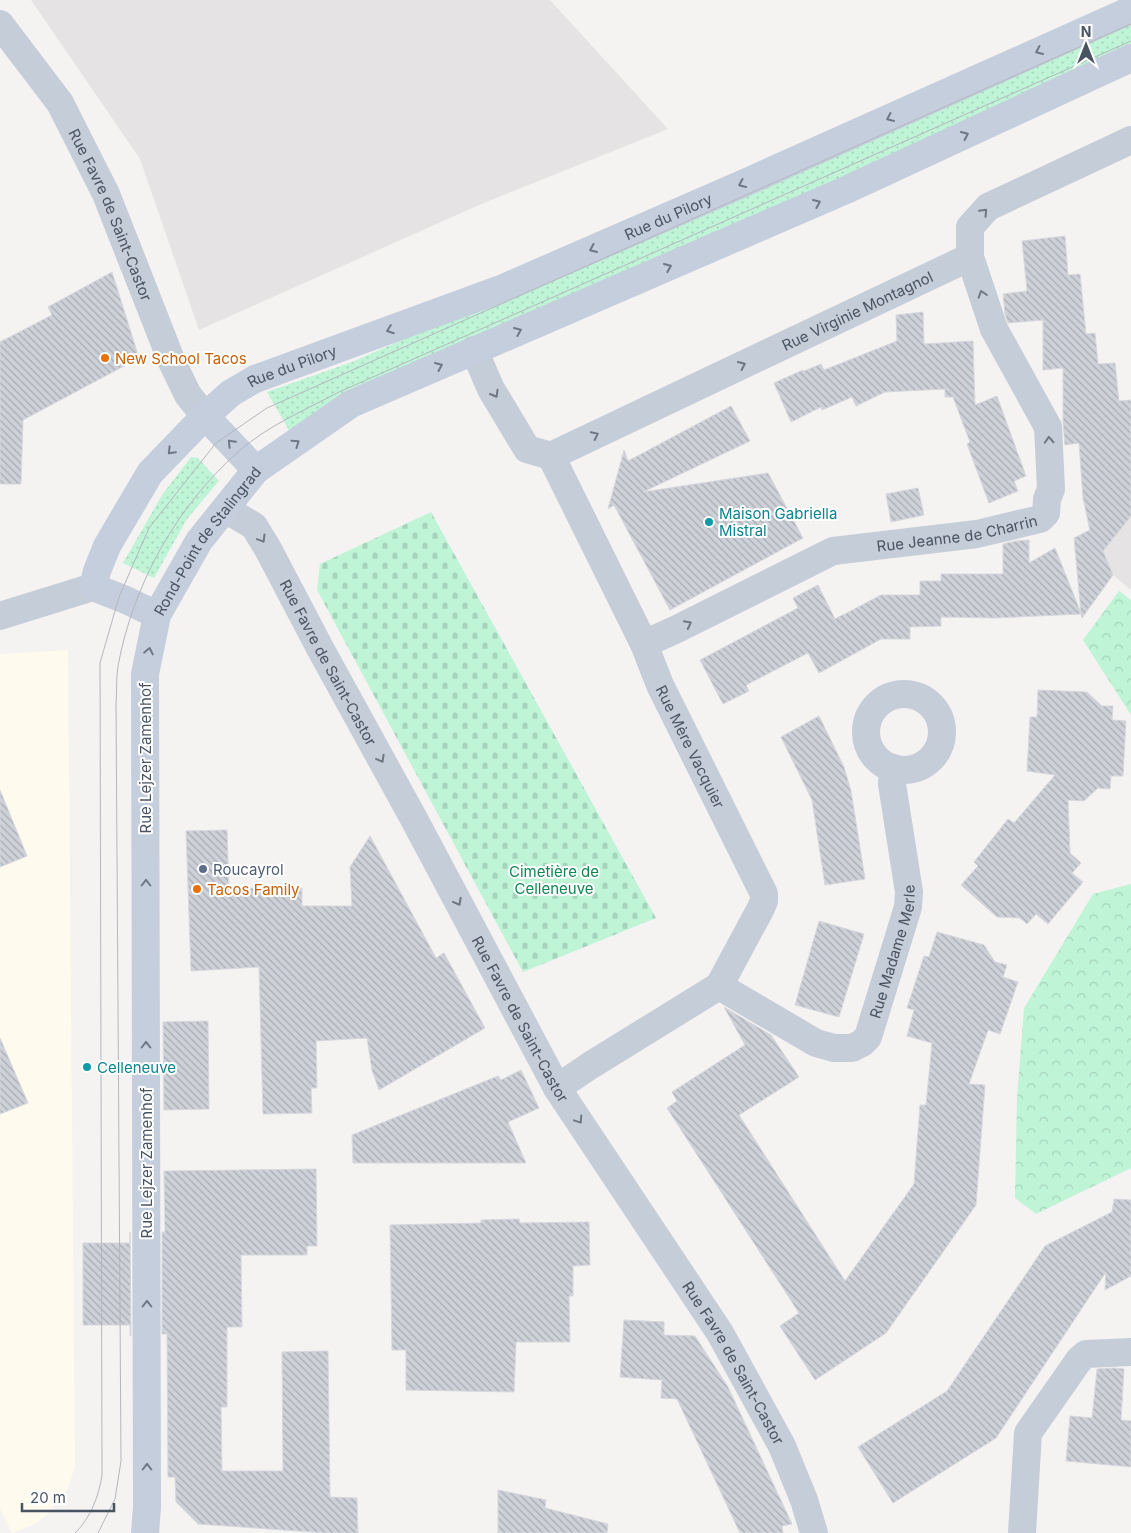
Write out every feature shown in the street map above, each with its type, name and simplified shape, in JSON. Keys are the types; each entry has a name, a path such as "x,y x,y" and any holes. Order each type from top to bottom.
{"main road":[{"name":"Rue du Pilory","path":"205,416 231,393 255,380 501,290 1131,10"},
{"path":"256,470 351,404 846,190 1131,58"},
{"name":"Rond-Point de Stalingrad","path":"93,587 157,615 198,541 256,470 205,416"},
{"path":"93,587 107,546 150,473 205,416"},
{"name":"Rue Lejzer Zamenhof","path":"145,1533 147,1497 145,674 157,615"}],"street":[{"name":"Rue Favre de Saint-Castor","path":"0,24 60,103 106,194 172,362 188,395 205,416"},
{"path":"970,257 970,227 988,207 1131,140"},
{"name":"Rue Virginie Montagnol","path":"551,456 970,257"},
{"name":"Rue Jeanne de Charrin","path":"644,644 833,551 977,534 1040,519 1046,513 1047,499 1052,489 1048,427 994,328 970,257"},
{"path":"474,350 492,389 527,449 551,456"},
{"name":"Rue Mère Vacquier","path":"551,456 644,644 660,685 764,894 764,901 760,910 719,986 557,1088"},
{"name":"Rue Favre de Saint-Castor","path":"225,508 254,526 268,549 557,1088 720,1333 782,1446 804,1500 814,1533"},
{"path":"0,616 93,587"},
{"name":"Rue Madame Merle","path":"719,986 816,1043 834,1048 852,1048 862,1043 868,1037 908,906 909,892 892,784 893,768"},
{"path":"1022,1533 1028,1433 1079,1360 1086,1354 1129,1350"},
{"path":"814,1533 824,1533"}],"shaded area":[{"path":"31,0 550,0 668,129 479,205 199,330 140,159"},
{"path":"1131,487 1131,590 1113,575 1096,599 1075,555 1074,538 1089,530 1085,510 1096,507"},
{"path":"68,650 75,1466 68,1488 47,1515 33,1525 12,1533 0,1509 0,654"}],"green space":[{"path":"1131,18 1131,52 293,437 267,392 352,362"},
{"path":"191,457 198,458 219,481 187,519 154,578 123,563 162,495"},
{"name":"Cimetière de Celleneuve","path":"431,512 656,918 523,972 317,590 320,564"},
{"path":"1119,591 1131,600 1131,715 1083,640"},
{"path":"1131,884 1131,1168 1036,1214 1015,1198 1017,1098 1024,1008 1093,894"}],"building":[{"path":"1065,236 1068,275 1080,274 1086,334 1095,333 1098,364 1115,363 1119,401 1131,400 1131,516 1103,551 1113,575 1082,618 1081,614 995,618 941,617 941,626 910,627 910,639 881,639 819,673 808,653 746,685 749,691 723,704 700,660 798,608 793,598 818,585 835,619 844,614 846,617 845,614 881,595 920,595 920,581 941,581 941,574 1003,574 1003,544 1029,540 1029,563 1055,548 1081,613 1074,538 1090,530 1083,498 1079,443 1065,445 1063,368 1043,370 1043,320 1008,323 1003,294 1027,291 1022,241"},
{"path":"112,272 139,358 23,420 21,484 0,484 0,342 52,315 48,307"},
{"path":"923,312 924,344 973,341 975,405 997,396 1026,476 1014,481 1018,491 989,503 967,444 970,442 953,397 945,397 945,389 885,392 856,406 852,397 822,410 821,407 791,422 774,383 821,364 824,370 897,341 896,315"},
{"name":"Maison Gabriella Mistral","path":"731,406 750,441 643,492 768,473 803,538 670,610 614,505 608,509 624,450 628,461"},
{"path":"918,488 924,515 891,522 886,494"},
{"path":"1038,690 1087,692 1102,706 1113,706 1112,720 1126,721 1123,776 1111,776 1110,789 1098,788 1084,801 1068,800 1070,853 1081,863 1072,873 1083,882 1048,924 1036,914 1027,924 1020,918 997,917 961,885 978,866 974,862 1008,819 1014,823 1055,775 1027,771 1030,717 1037,717"},
{"path":"819,716 844,767 851,791 865,879 825,885 812,800 781,737"},
{"path":"0,790 27,856 0,867"},
{"path":"227,830 229,888 302,888 302,906 352,906 350,867 370,836 436,958 444,953 485,1028 379,1090 372,1070 367,1038 316,1041 317,1088 311,1088 312,1113 263,1114 259,967 191,971 186,831"},
{"path":"819,921 864,934 839,1017 795,1005"},
{"path":"937,932 984,945 995,962 1007,965 1003,977 1018,982 1000,1034 988,1030 969,1084 985,1085 976,1205 886,1333 815,1380 780,1326 799,1313 667,1108 677,1101 672,1092 745,1045 724,1007 771,1035 799,1077 739,1115 845,1281 914,1184 920,1105 926,1105 932,1043 907,1036 914,1010 907,1008 924,956 929,957"},
{"path":"208,1021 209,1109 164,1110 163,1022"},
{"path":"0,1038 28,1103 0,1114"},
{"path":"521,1070 539,1108 508,1122 526,1163 353,1163 352,1135 498,1076 501,1080"},
{"path":"316,1169 317,1246 307,1246 307,1255 241,1255 242,1327 227,1327 227,1407 221,1407 222,1471 283,1471 282,1352 328,1351 330,1497 357,1498 358,1533 327,1533 198,1524 176,1502 175,1477 168,1477 167,1334 162,1334 162,1232 165,1232 164,1171"},
{"path":"1114,1199 1131,1200 1131,1276 1105,1290 1106,1272 996,1438 893,1503 858,1447 947,1391 1045,1246 1112,1212"},
{"path":"519,1219 520,1223 589,1222 590,1265 573,1266 573,1296 569,1296 570,1342 516,1342 514,1392 406,1390 406,1350 392,1350 390,1225 481,1223 481,1220"},
{"path":"130,1232 131,1336 130,1325 83,1325 83,1243 130,1243"},
{"path":"624,1320 664,1322 664,1335 695,1336 728,1387 792,1524 782,1526 783,1533 740,1533 677,1399 661,1398 662,1380 620,1377"},
{"path":"1097,1369 1124,1369 1121,1420 1131,1421 1131,1467 1066,1461 1070,1416 1092,1418"},
{"path":"498,1490 546,1500 545,1508 608,1524 607,1533 498,1533"}],"tram line":[{"path":"75,1533 86,1520 93,1506 102,1475 100,663 119,597 149,528 216,443 267,408 1131,24"},
{"path":"98,1533 115,1499 121,1461 117,675 125,636 134,606 146,577 160,549 195,497 238,452 261,434 339,392 1131,41"}],"place":[{"name":"New School Tacos","path":"105,358"},
{"name":"Maison Gabriella Mistral","path":"709,522"},
{"name":"Roucayrol","path":"203,869"},
{"name":"Tacos Family","path":"197,889"},
{"name":"Celleneuve","path":"87,1067"}]}
